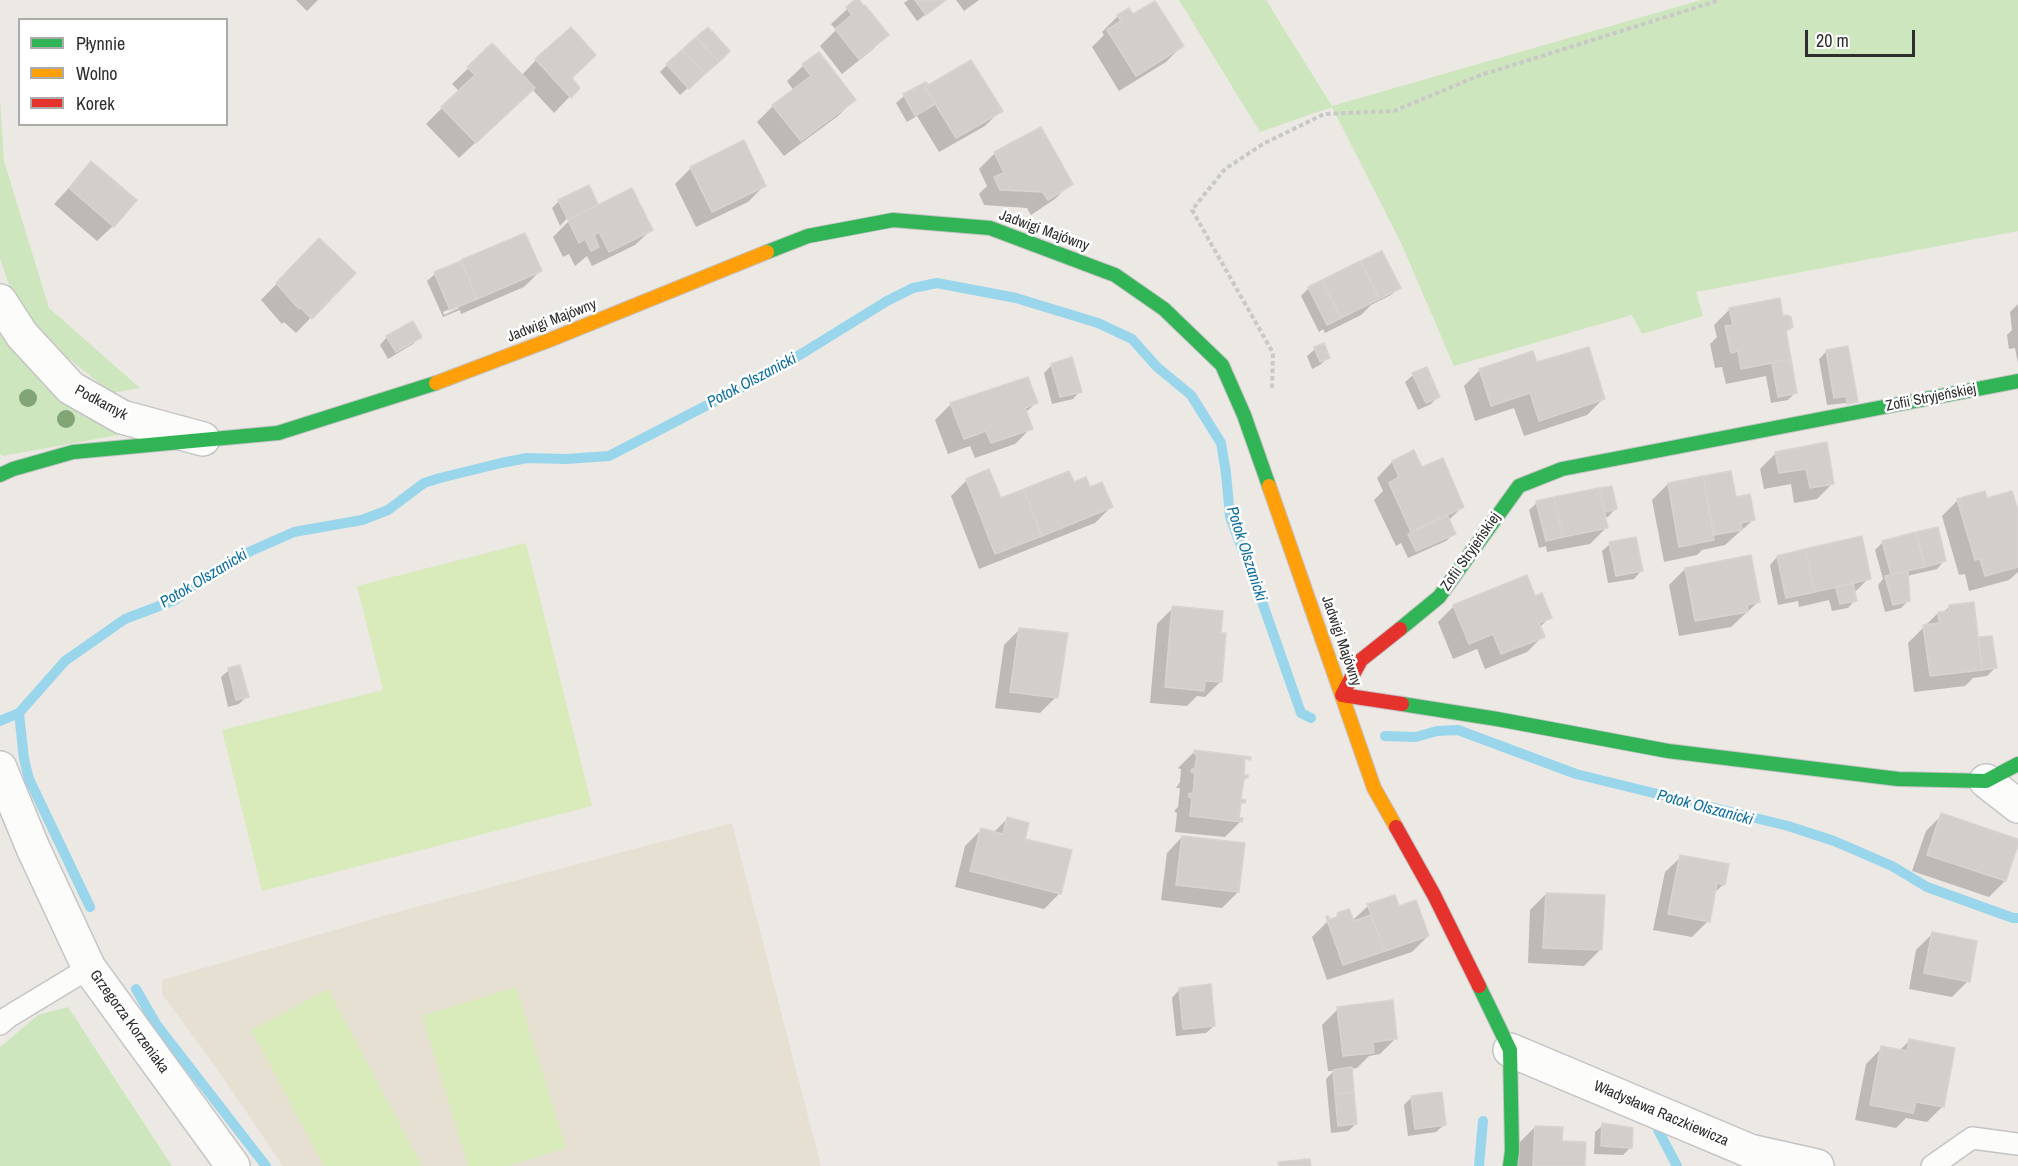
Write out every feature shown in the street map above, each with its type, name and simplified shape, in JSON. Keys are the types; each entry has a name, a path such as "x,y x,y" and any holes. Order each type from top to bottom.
{"street":[{"name":"Jadwigi Majówny","path":"0,476 14,469 73,452 278,433 423,388 808,236 893,220 990,228 1114,275 1164,309 1222,365 1244,415 1374,788 1434,895 1510,1050 1512,1151 1510,1166"},
{"name":"Podkamyk","path":"0,301 22,335 71,388 122,417 205,440"},
{"name":"Zofii Stryjeńskiej","path":"1342,695 1361,660 1439,597 1519,486 1562,469 2018,381"},
{"path":"1342,695 1497,718 1668,751 1898,779 1986,781 2018,764"},
{"name":"Grzegorza Korzeniaka","path":"0,768 33,848 90,968 233,1166"},
{"path":"1986,781 2018,806"},
{"name":"Władysława Raczkiewicza","path":"1510,1050 1750,1151 1816,1166"}],"lane":[{"path":"0,1024 90,968"},
{"path":"1932,1166 1972,1138 2018,1144"}],"path":[{"path":"1192,210 1225,169 1263,144 1324,114 1394,111 1478,76 1720,0"}],"shaded area":[{"path":"732,823 821,1166 283,1166 215,1066 162,994 162,980 390,914"}],"green space":[{"path":"1179,0 1266,0 1332,106 1701,0 2018,0 2018,231 1696,292 1703,316 1642,334 1632,315 1454,366 1401,243 1332,107 1260,132"},
{"path":"0,99 4,161 49,308 140,388 112,393 21,321 0,258"},
{"path":"0,330 135,432 3,456 0,454"},
{"path":"526,543 592,806 262,891 222,730 383,690 357,586"},
{"path":"516,987 566,1148 508,1166 468,1166 422,1016"},
{"path":"328,989 422,1166 324,1166 251,1030"},
{"path":"68,1007 172,1166 0,1166 0,1047 38,1015"}],"building":[{"path":"855,0 865,5 889,35 859,59 835,29 852,15 846,7"},
{"path":"915,0 946,0 926,15"},
{"path":"1155,1 1184,46 1136,76 1107,30 1121,21 1117,15 1129,8 1133,14"},
{"path":"571,27 596,55 572,78 580,88 571,98 535,59"},
{"path":"708,27 730,51 719,62 696,37"},
{"path":"696,37 719,62 705,74 682,50"},
{"path":"492,43 535,88 476,143 441,107 475,75 467,67"},
{"path":"682,50 705,74 689,89 666,64"},
{"path":"819,52 856,100 801,141 772,105 811,76 802,64"},
{"path":"971,60 1003,111 956,138 925,87"},
{"path":"926,82 928,84 925,87 935,104 915,116 903,94"},
{"path":"1041,127 1073,184 1048,200 1043,192 1000,190 994,177 1004,173 994,152"},
{"path":"744,140 766,186 712,212 690,167"},
{"path":"91,161 137,200 114,227 69,188"},
{"path":"589,185 598,204 568,220 558,200"},
{"path":"632,188 653,230 609,252 599,232 594,235 599,247 591,251 585,239 579,243 568,220"},
{"path":"525,233 542,271 477,299 461,260"},
{"path":"319,238 356,273 312,319 300,307 299,309 276,283"},
{"path":"1382,251 1401,288 1379,299 1361,261"},
{"path":"461,261 477,299 450,310 434,272"},
{"path":"1360,261 1379,299 1341,318 1322,280"},
{"path":"1322,280 1341,318 1327,325 1308,287"},
{"path":"1780,298 1783,316 1791,317 1793,327 1786,331 1791,359 1741,369 1738,351 1731,353 1725,326 1733,325 1729,308"},
{"path":"413,321 422,337 396,352 386,336"},
{"path":"1324,343 1330,358 1320,362 1314,347"},
{"path":"1848,346 1858,402 1847,404 1846,396 1834,398 1826,350"},
{"path":"1589,347 1605,399 1539,421 1530,393 1491,406 1479,369 1533,351 1537,362"},
{"path":"1072,357 1082,392 1060,397 1051,364"},
{"path":"1791,359 1797,393 1778,397 1772,363"},
{"path":"1427,367 1440,397 1426,403 1412,373"},
{"path":"1028,377 1038,403 1025,408 1033,429 991,443 986,431 964,439 950,403"},
{"path":"1827,442 1834,484 1810,488 1806,469 1779,473 1775,452"},
{"path":"1414,450 1422,467 1443,458 1464,507 1411,532 1389,483 1399,477 1392,461"},
{"path":"989,469 1001,498 1024,489 1042,536 995,554 966,479"},
{"path":"1069,471 1074,482 1086,477 1090,487 1102,482 1113,507 1042,536 1024,489"},
{"path":"1731,471 1736,497 1750,494 1755,520 1741,523 1742,530 1714,535 1703,476"},
{"path":"1703,476 1714,540 1679,547 1668,483"},
{"path":"1612,486 1617,509 1605,512 1599,488"},
{"path":"1599,488 1608,528 1563,537 1554,497"},
{"path":"1985,491 1987,498 2012,491 2018,510 2018,567 1985,576 1980,559 1975,560 1957,499"},
{"path":"1554,497 1563,537 1546,541 1536,501"},
{"path":"1447,515 1456,534 1416,551 1408,534"},
{"path":"1938,527 1946,561 1925,567 1916,532"},
{"path":"1916,532 1925,567 1891,574 1882,541"},
{"path":"1862,536 1871,579 1815,592 1805,549"},
{"path":"1636,537 1643,571 1616,576 1609,542"},
{"path":"1805,549 1815,592 1786,598 1777,556"},
{"path":"1751,555 1760,602 1747,605 1748,612 1695,621 1685,568"},
{"path":"1908,571 1910,601 1893,605 1885,576"},
{"path":"1527,575 1535,596 1542,593 1552,618 1539,623 1545,637 1501,654 1493,634 1469,644 1453,605"},
{"path":"1853,583 1857,601 1840,604 1836,588"},
{"path":"1974,602 1982,670 1930,676 1923,625 1939,623 1938,612 1949,611 1949,605"},
{"path":"1172,606 1223,611 1221,633 1226,633 1222,682 1205,681 1204,691 1165,687"},
{"path":"1019,628 1068,633 1058,698 1010,692"},
{"path":"1992,636 1997,668 1982,670 1979,637"},
{"path":"240,665 249,697 236,700 228,668"},
{"path":"1194,750 1251,757 1250,760 1245,758 1244,775 1248,775 1248,778 1244,778 1241,799 1246,800 1245,803 1241,803 1239,818 1243,818 1242,822 1190,816 1192,798 1189,794 1193,793 1195,773 1191,772 1195,769 1197,754 1194,754"},
{"path":"1941,813 2018,839 2006,881 1927,855"},
{"path":"1007,817 1029,823 1025,839 1072,850 1061,894 970,871 981,828 1003,834"},
{"path":"1182,836 1245,843 1239,892 1176,885"},
{"path":"1680,855 1729,864 1725,885 1717,883 1710,922 1668,914"},
{"path":"1546,893 1605,895 1602,950 1543,948"},
{"path":"1395,895 1399,906 1416,900 1429,936 1385,951 1367,904"},
{"path":"1349,909 1354,921 1371,915 1385,951 1343,965 1326,917 1328,916 1329,919 1338,917 1337,913"},
{"path":"1932,932 1977,941 1970,982 1924,973"},
{"path":"1211,984 1215,1026 1183,1029 1179,988"},
{"path":"1393,1000 1397,1039 1373,1042 1374,1053 1343,1056 1337,1007"},
{"path":"1909,1039 1955,1048 1944,1107 1916,1102 1913,1113 1870,1105 1881,1046 1907,1051"},
{"path":"1352,1067 1354,1092 1335,1094 1333,1070"},
{"path":"1354,1092 1357,1124 1338,1126 1335,1094"},
{"path":"1442,1092 1446,1125 1415,1129 1411,1096"},
{"path":"1602,1123 1633,1128 1632,1148 1601,1146"},
{"path":"1535,1126 1563,1127 1562,1141 1586,1142 1585,1166 1533,1166"},
{"path":"1310,1159 1311,1166 1279,1166 1278,1162"}],"waterway":[{"name":"Potok Olszanicki","path":"0,721 19,713 65,661 125,619 175,600 212,572 251,551 294,532 362,520 388,510 424,483 440,478 527,458 566,459 609,456 777,369 887,301 913,288 937,283 1016,298 1098,323 1132,339 1157,367 1191,395 1221,443 1230,517 1301,713 1311,718"},
{"path":"19,713 24,759 29,779 90,907"},
{"name":"Potok Olszanicki","path":"1385,736 1416,737 1437,731 1458,730 1576,774 1788,826 1834,841 1892,866 1927,887 2018,918"},
{"path":"136,989 156,1024 266,1166"},
{"path":"1479,1166 1483,1121"},
{"path":"1658,1130 1677,1166"}],"traffic: fast":[{"path":"767,252 808,236 893,220 990,228 1115,275 1164,309 1222,365 1244,415 1269,486"},
{"path":"1400,629 1439,597 1519,486 1562,469 2018,381"},
{"path":"0,475 13,469 73,452 278,433 436,383"},
{"path":"1402,704 1668,751 1898,779 1986,781 2018,764"},
{"path":"1479,986 1510,1050 1512,1151 1510,1166"}],"traffic: slow":[{"path":"436,383 767,252"},
{"path":"1269,486 1374,788 1396,827"}],"traffic: jam":[{"path":"1400,629 1361,660 1342,695 1402,704"},
{"path":"1396,827 1434,895 1479,986"}]}
